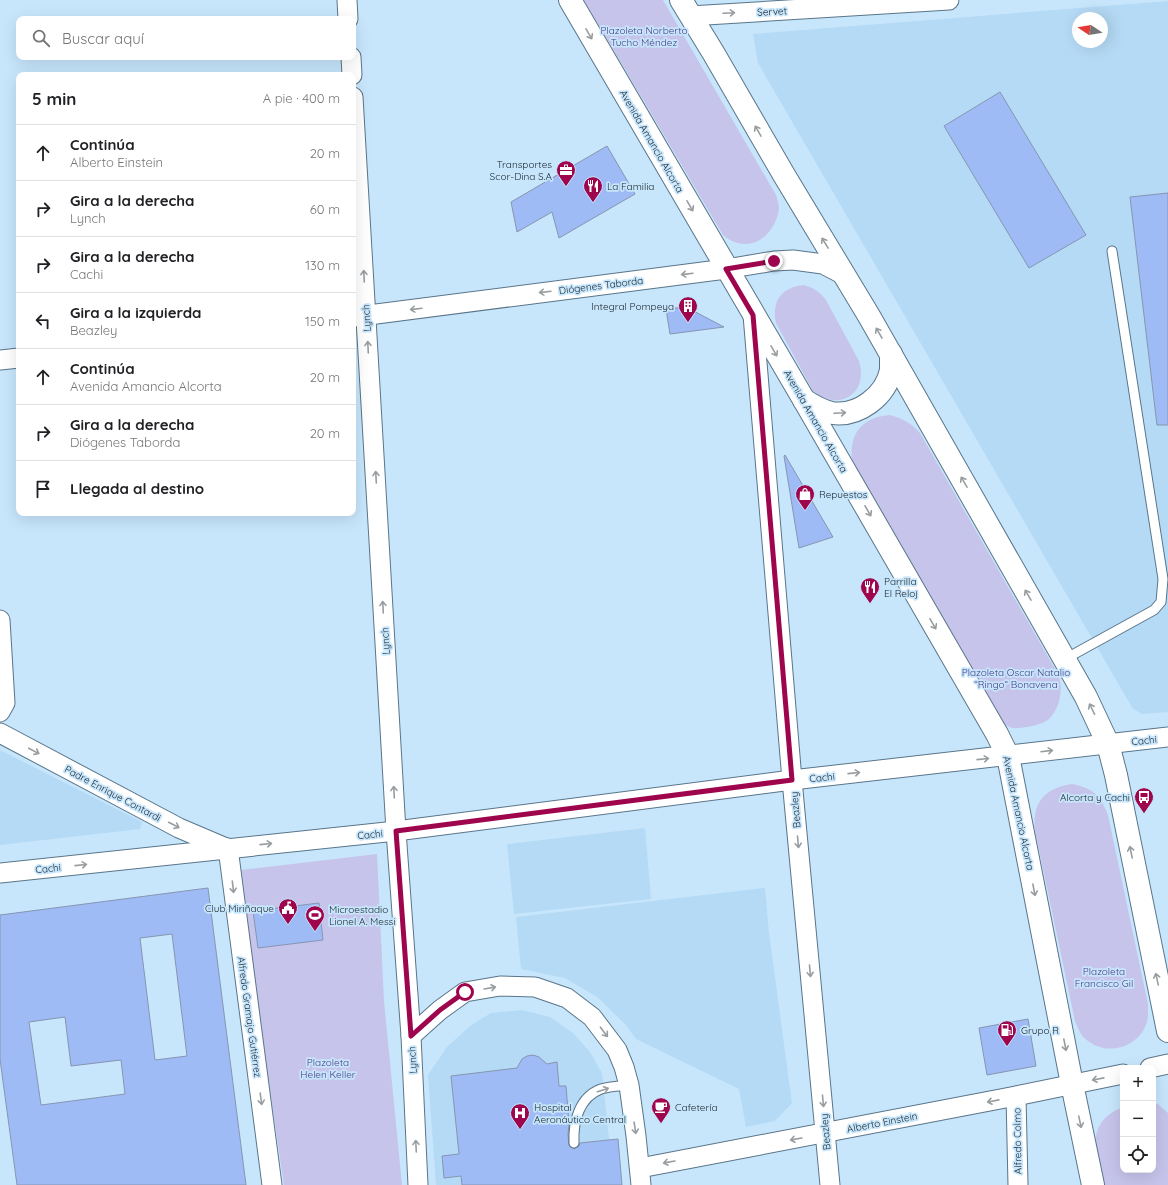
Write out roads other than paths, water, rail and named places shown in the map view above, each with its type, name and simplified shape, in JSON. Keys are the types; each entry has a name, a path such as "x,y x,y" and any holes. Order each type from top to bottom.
{"main road":[{"name":"Avenida Amancio Alcorta","path":"570,0 804,400 993,727 1008,756 1093,1185"},
{"path":"686,8 784,175 846,276 1086,697 1108,744 1116,775 1168,1031"},
{"path":"804,400 817,409 832,413 848,412 863,407 876,398 885,385 891,370 891,354"}],"street":[{"path":"347,0 348,16"},
{"name":"Servet","path":"686,8 949,0"},
{"path":"351,60 352,72"},
{"name":"Lynch","path":"356,191 360,316 411,1036 418,1185"},
{"name":"Diógenes Taborda","path":"360,316 726,269 774,261 793,260 823,264 846,276"},
{"name":"Beazley","path":"753,315 792,780 830,1185"},
{"path":"0,360 16,358"},
{"path":"0,620 5,703 0,712"},
{"name":"Padre Enrique Contardi","path":"0,733 179,828 228,848"},
{"name":"Cachi","path":"0,874 228,848 396,831 792,780 1168,738"},
{"name":"Alfredo Gramajo Gutiérrez","path":"228,848 272,1185"},
{"path":"411,1036 440,1010 465,992 500,986 535,987 567,998 592,1017 617,1050 629,1085 640,1176"},
{"path":"1156,1067 1168,1064"},
{"name":"Alberto Einstein","path":"640,1176 826,1133 1120,1075"},
{"name":"Alfredo Colmo","path":"1016,1096 1018,1185"}],"lane":[{"path":"1065,659 1154,610 1161,602 1163,579 1112,251"},
{"path":"574,1143 574,1122 580,1108 588,1098 600,1089 629,1085"}],"place":[{"name":"Transportes Scor-Dina S.A","path":"566,187"},
{"name":"La Familia","path":"593,203"},
{"name":"Integral Pompeya","path":"688,323"},
{"name":"Repuestos","path":"805,511"},
{"name":"Parrilla El Reloj","path":"870,604"},
{"name":"Alcorta y Cachi","path":"1144,814"},
{"name":"Club Miriñaque","path":"288,925"},
{"name":"Microestadio Lionel A. Messi","path":"315,932"},
{"name":"Grupo R","path":"1007,1047"},
{"name":"Cafetería","path":"661,1124"},
{"name":"Hospital Aeronáutico Central","path":"520,1130"}],"park label":[{"name":"Plazoleta Norberto Tucho Méndez","path":"644,36"},
{"name":"Plazoleta Oscar Natalio “Ringo“ Bonavena","path":"1016,678"},
{"name":"Plazoleta Francisco Gil","path":"1104,976"},
{"name":"Plazoleta Helen Keller","path":"328,1068"}]}
